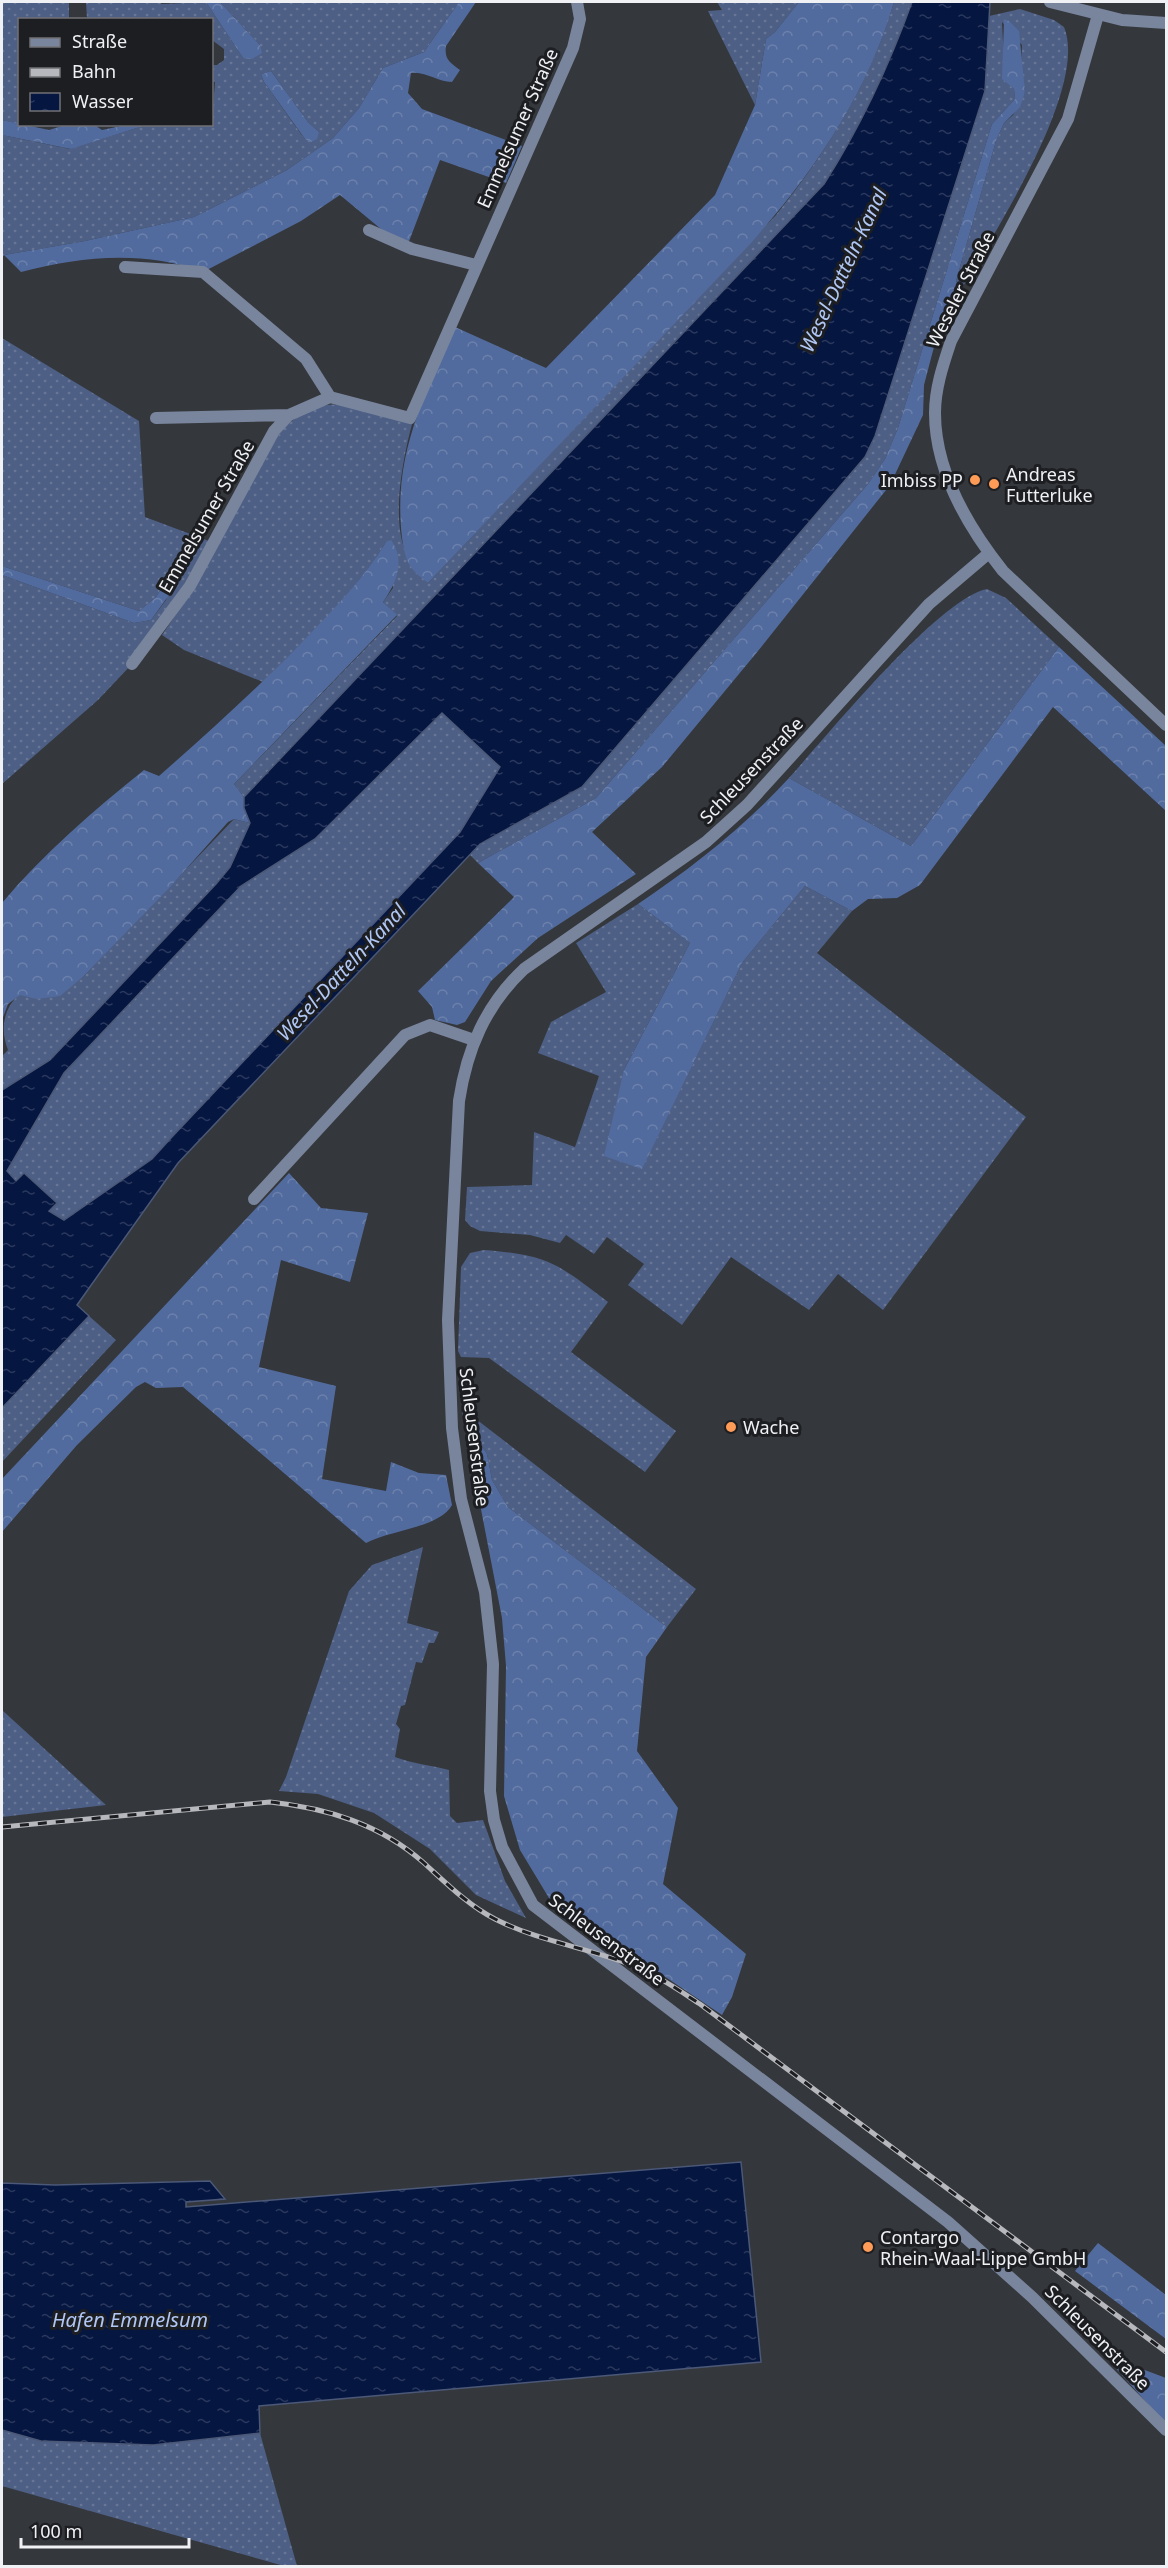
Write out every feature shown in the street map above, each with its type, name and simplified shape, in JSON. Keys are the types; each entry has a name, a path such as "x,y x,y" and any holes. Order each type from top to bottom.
{"street":[{"name":"Emmelsumer Straße","path":"156,418 289,415 330,397 410,418 573,48 580,19 577,2"},
{"path":"1050,2 1122,20 1167,23"},
{"name":"Weseler Straße","path":"1098,15 1068,119 951,341 939,378 935,413 939,447 961,507 989,553 1003,571 1167,725"},
{"path":"369,230 412,249 476,265"},
{"path":"125,267 203,272 306,359 330,397"},
{"name":"Emmelsumer Straße","path":"132,664 190,586 274,431 289,415"},
{"name":"Schleusenstraße","path":"989,553 929,604 747,805 706,842 524,969 502,989 474,1040 464,1070 459,1101 448,1365 461,1498 484,1592 493,1664 490,1791 494,1820 502,1848 533,1905 948,2222 1047,2311 1167,2430"},
{"path":"254,1199 405,1035 430,1025 474,1040"}],"shaded area":[{"path":"2,2 69,2 69,18 18,18 18,124 2,120"},
{"path":"86,2 162,2 161,4 206,2 243,58 260,45 220,2 459,2 424,52 383,68 359,108 333,138 287,170 194,217 85,241 4,255 2,258 2,135 70,149 143,126 213,126 215,82 213,81 213,65 224,60 224,49 213,41 213,18 87,18","holes":["271,71 308,122 319,132 305,139 264,82 261,74"]},
{"path":"717,2 799,2 775,32 766,39 755,105 708,11 722,10"},
{"path":"894,2 912,2 873,95 824,184 244,797 234,784 397,616 383,602 393,588 386,542 344,598 263,682 184,650 162,635 189,595 277,437 292,421 307,411 323,406 357,407 412,424 402,471 399,523 406,553 428,583 776,215 813,165 846,114 873,59"},
{"path":"1020,9 1054,20 1064,27 1068,53 1063,86 1051,122 1034,160 961,290 956,281 996,141 1004,123 1013,115 1025,92 1021,67 1022,45 1002,22 1005,81 1014,89 1015,99 992,124 898,428 885,459 868,484 596,798 478,863 470,855 480,844 582,787 865,457 875,436 985,91 989,16"},
{"path":"2,338 139,421 145,517 209,541 186,583 132,664 98,700 2,784 2,575 134,623 151,620 166,600 178,562 156,597 139,611 2,566"},
{"path":"987,589 1006,598 1059,647 911,846 789,778 913,642 966,598"},
{"path":"442,712 500,767 460,832 152,1159 64,1220 48,1211 56,1204 24,1173 16,1181 6,1171 64,1073 241,886 315,839"},
{"path":"234,819 250,823 230,867 216,884 50,1060 2,1090 2,1056 8,1050 4,1027 7,1013 14,1000 20,994 40,997 55,995 84,976"},
{"path":"805,886 852,911 817,953 1026,1117 883,1310 838,1274 809,1310 731,1257 682,1325 628,1285 644,1264 607,1237 594,1254 566,1235 560,1243 530,1235 480,1231 470,1226 465,1220 467,1187 532,1185 534,1132 575,1147 599,1076 538,1053 551,1022 606,992 576,943 638,904 690,943 624,1070 642,1168 742,963"},
{"path":"484,1250 524,1255 552,1264 608,1302 571,1352 676,1431 645,1472 489,1358 461,1357 458,1351 461,1267 470,1253"},
{"path":"89,1316 116,1340 2,1462 2,1408"},
{"path":"472,1416 696,1589 667,1627 508,1507 492,1480 487,1454 475,1436"},
{"path":"423,1547 407,1623 439,1632 434,1643 429,1643 422,1663 416,1662 405,1705 401,1706 396,1724 400,1729 395,1757 449,1770 450,1816 457,1823 483,1820 505,1881 526,1918 476,1895 430,1849 374,1813 318,1794 279,1791 286,1777 349,1591 372,1565"},
{"path":"2,1710 106,1805 2,1817"},
{"path":"2,2430 41,2441 153,2445 260,2433 297,2566 284,2566 2,2486"}],"green space":[{"path":"206,2 220,2 260,45 262,53 252,59 243,58"},
{"path":"459,2 476,2 446,46 448,60 460,70 452,82 411,73 408,93 422,109 522,146 506,183 440,160 408,244 393,239 340,195 301,221 203,272 158,260 112,258 66,262 21,272 4,255 85,241 194,217 287,170 333,138 359,108 383,68 424,52"},
{"path":"799,2 894,2 870,68 854,100 817,160 751,243 428,583 411,567 407,559 401,528 400,500 403,473 414,424 455,327 546,368 715,195 755,105 766,39 775,32"},
{"path":"1004,20 1009,21 1019,31 1025,92 1020,107 1004,123 996,141 956,281 961,290 935,343 924,385 923,415 890,485 662,767 592,832 636,874 538,938 491,981 465,1022 457,1025 435,1020 432,1007 418,991 514,897 478,863 596,798 868,484 885,459 898,428 992,124 1015,99 1014,89 1002,79"},
{"path":"271,71 308,122 319,132 317,139 311,142 305,139 264,82 261,74"},
{"path":"2,120 18,123 18,126 49,130 62,126 96,126 102,130 121,126 143,126 71,149 2,135"},
{"path":"391,540 398,556 398,572 383,602 397,615 234,784 244,797 244,808 250,823 234,819 228,822 170,887 84,976 60,996 37,999 20,995 8,1004 2,1020 2,903 52,850 106,801 144,770 159,776 234,708 328,615 359,580 386,542"},
{"path":"185,560 182,577 151,620 134,623 2,575 2,566 139,611 156,597 178,562"},
{"path":"1059,647 1166,746 1166,811 1053,707 920,885 897,898 868,899 852,911 805,886 742,963 642,1169 604,1156 624,1070 690,943 638,904 717,846 789,778 911,846"},
{"path":"289,1173 321,1208 368,1213 350,1282 281,1260 259,1367 336,1386 322,1479 386,1491 391,1462 419,1473 446,1475 452,1505 446,1513 425,1524 366,1543 183,1387 156,1388 145,1382 136,1387 77,1445 2,1532 2,1479"},
{"path":"462,1411 472,1416 475,1436 487,1454 492,1480 508,1507 667,1627 646,1657 637,1751 678,1808 663,1884 746,1954 732,1997 722,2015 655,1970 608,1951 572,1922 549,1898 520,1850 504,1796 506,1666 502,1618"},
{"path":"1098,2243 1166,2295 1166,2339 1075,2271"},
{"path":"1111,2363 1134,2366 1166,2378 1166,2424"}],"water":[{"name":"Wesel-Datteln-Kanal","path":"912,2 990,2 985,91 875,436 865,457 582,787 480,844 178,1163 77,1305 89,1316 2,1408 2,1090 50,1060 216,884 230,867 250,823 244,808 244,797 824,184 862,118","holes":["442,713 500,767 460,832 152,1159 64,1220 49,1211 57,1203 24,1173 16,1181 7,1171 64,1073 241,886 315,839"]},
{"name":"Hafen Emmelsum","path":"741,2162 761,2362 259,2406 260,2433 153,2445 41,2441 2,2430 2,2183 55,2185 210,2181 225,2199 186,2202 186,2207"}],"railway":[{"path":"2,1827 270,1802 332,1814 371,1828 407,1849 466,1900 495,1919 530,1934 637,1967 661,1979 700,2004 1166,2352"}],"place":[{"name":"Imbiss PP","path":"975,480"},
{"name":"Andreas Futterluke","path":"994,484"},
{"name":"Wache","path":"731,1427"},
{"name":"Contargo Rhein-Waal-Lippe GmbH","path":"868,2247"}]}
